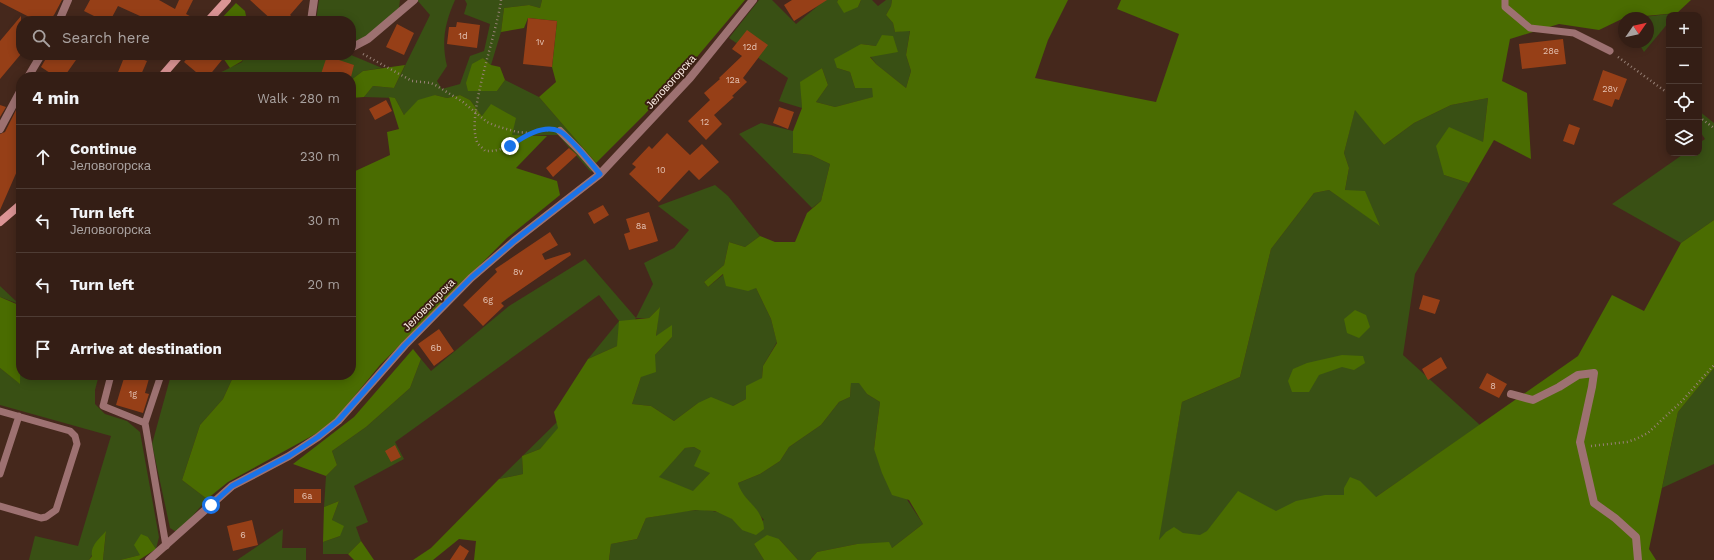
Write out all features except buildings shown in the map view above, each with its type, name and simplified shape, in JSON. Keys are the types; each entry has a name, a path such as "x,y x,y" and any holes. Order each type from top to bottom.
{"street":[{"path":"61,16 68,0"},
{"path":"213,16 227,0"},
{"path":"312,16 314,0"},
{"path":"356,45 368,39 414,0"},
{"name":"Јеловогорска","path":"149,560 232,486 289,456 318,437 338,421 405,345 471,278 514,241 600,174 690,78 753,0"},
{"path":"31,72 38,60"},
{"path":"166,72 176,60"},
{"path":"0,129 16,99"},
{"path":"560,131 600,174"},
{"path":"0,222 16,208"},
{"path":"1511,394 1533,400 1559,387 1578,374 1594,373 1580,442 1581,449 1594,503 1615,518 1636,537 1638,560"}],"lane":[{"path":"1505,0 1505,7 1530,28 1574,33 1610,52"},
{"path":"110,380 103,406 145,423"},
{"path":"159,380 145,423 166,546"},
{"path":"0,410 70,431 75,436 77,444 56,510 46,517 41,518 0,506"},
{"path":"0,474 19,416"}],"path":[{"path":"501,0 499,16 478,99 475,125 477,142 485,151 496,152 533,133 543,130 560,131"},
{"path":"356,50 412,81 437,86 487,122 505,130 533,133"},
{"path":"1610,52 1666,92"},
{"path":"1702,119 1714,128"},
{"path":"1581,449 1595,445 1627,442 1642,436 1664,418 1714,365"}],"green space":[{"path":"319,0 400,0 399,8 356,47 356,16 317,16"},
{"path":"417,0 455,0 446,24 444,40 447,66 437,81 442,89 460,84 470,56 484,51 490,24 464,14 467,4 465,0 542,0 540,8 529,5 504,8 501,32 491,65 483,58 468,91 497,91 505,80 539,97 596,163 591,172 558,135 512,135 482,116 470,100 460,95 447,98 435,95 404,115 395,98 364,97 373,86 394,88 430,15"},
{"path":"542,0 745,0 691,64 645,114 596,163 539,97 556,82 552,67 557,21 528,18 524,28 501,32 504,8 529,5 540,8"},
{"path":"759,0 772,0 796,24 825,0 838,0 837,2 858,7 861,0 872,0 878,6 886,0 892,0 891,6 886,15 893,23 895,32 910,30 906,55 911,71 906,88 876,64 870,56 876,46 861,44 837,68 850,72 855,88 872,88 874,97 835,107 816,102 828,85 822,68 801,82 802,108 779,101 788,78 729,38"},
{"path":"838,0 861,0 858,7 844,13 837,2"},
{"path":"892,0 1068,0 1048,40 1035,78 1156,102 1179,34 1117,9 1121,0 1691,0 1678,12 1666,12 1666,14 1654,15 1654,12 1618,12 1618,21 1599,30 1559,24 1510,39 1502,81 1527,93 1531,159 1494,140 1469,183 1444,175 1436,146 1449,127 1483,142 1488,98 1451,105 1414,123 1384,145 1355,110 1344,153 1349,168 1345,190 1365,191 1380,226 1329,190 1314,193 1271,249 1240,377 1182,402 1159,540 1166,532 1174,527 1183,533 1200,535 1207,531 1238,491 1276,511 1296,501 1325,495 1344,495 1344,488 1350,477 1360,481 1376,497 1578,356 1612,295 1644,311 1681,243 1714,220 1714,368 1678,412 1649,549 1656,560 810,560 817,552 857,544 889,542 892,548 923,524 909,500 892,495 882,473 874,449 880,402 867,394 859,383 851,383 850,397 839,402 821,425 789,447 780,461 760,474 738,483 744,495 757,510 763,521 764,529 756,535 742,530 732,519 715,511 695,510 646,518 637,539 611,544 609,560 474,560 476,541 459,539 433,560 413,560 431,548 499,479 523,474 522,456 540,449 558,428 554,412 588,359 617,346 619,321 649,318 660,307 656,336 672,325 672,337 655,355 656,372 641,377 632,404 651,406 674,421 698,403 711,397 733,406 746,399 746,386 762,378 763,366 777,343 771,319 756,288 748,291 726,286 723,274 708,287 704,282 724,265 729,242 745,247 760,236 775,242 795,242 807,213 821,201 830,164 811,155 793,153 793,131 802,108 800,82 822,68 828,85 816,102 835,107 873,97 872,88 855,88 850,72 837,68 834,59 861,44 876,46 882,35 893,36 898,52 870,57 876,64 906,88 911,71 906,55 910,31 895,32 893,23 886,15 891,6","holes":["694,447 701,451 694,466 710,473 693,491 659,477 685,448"]},
{"path":"236,3 245,11 246,16 224,16"},
{"path":"1666,14 1666,26 1654,40 1654,16"},
{"path":"1642,48 1647,48 1644,52"},
{"path":"356,57 382,68 363,71 356,76 356,72 328,71 221,72 242,62 243,60 356,60"},
{"path":"483,58 491,65 500,67 505,80 497,91 468,91 466,83 472,64"},
{"path":"224,60 242,60 242,61 230,68"},
{"path":"405,65 394,88 373,86 364,97 356,98 356,76 363,71"},
{"path":"435,95 447,98 460,95 470,100 482,116 491,104 516,118 512,135 547,136 516,168 557,181 560,195 507,238 380,365 330,426 228,482 207,499 182,480 200,425 223,399 232,380 356,380 356,171 390,155 387,132 399,129 389,97 395,98 404,115 418,100"},
{"path":"1488,98 1483,142 1444,175 1469,183 1415,274 1403,355 1480,425 1295,555 1158,541 1182,402 1240,377 1271,249 1314,193 1329,190 1380,225 1345,190 1349,168 1344,153 1355,109 1384,145 1414,123 1451,105"},
{"path":"1702,113 1714,123 1714,220 1681,243 1612,204 1681,156 1702,156 1702,141 1705,139 1702,134"},
{"path":"761,123 793,131 793,153 811,155 830,164 821,201 812,208 739,134"},
{"path":"715,185 728,196 760,236 745,247 729,242 724,265 704,282 708,287 724,274 756,288 771,319 777,342 763,366 762,378 746,399 733,406 698,403 674,421 651,406 632,404 641,377 655,355 672,337 672,326 656,337 659,308 649,318 636,318 653,284 644,263 674,248 689,230 658,206"},
{"path":"585,259 636,318 617,346 588,359 619,321 599,295 395,442 404,459 354,486 368,522 356,527 361,541 348,554 323,554 323,542 340,536 332,520 339,501 324,507 326,476 337,465 332,451 366,427 410,388 421,359 431,371 509,306"},
{"path":"0,286 16,303 0,297"},
{"path":"0,297 16,304 16,380 20,380 20,384 0,368"},
{"path":"1355,310 1366,315 1370,327 1359,338 1347,333 1344,319"},
{"path":"413,349 421,359 410,388 366,427 332,451 337,465 326,476 293,464 354,417"},
{"path":"1342,355 1363,356 1365,363 1354,370 1342,367 1319,375 1309,392 1292,392 1288,381 1293,369 1307,363"},
{"path":"0,368 19,383 19,380 98,380 95,390 95,404 105,414 127,421 140,432 159,537 156,549 148,537 140,555 120,560 103,560 106,532 89,560 29,560 35,536 78,546 111,436 0,405"},
{"path":"1714,368 1714,464 1662,488 1678,412"},
{"path":"170,380 232,380 223,399 200,425 182,480 207,499 178,533 170,528 152,444"},
{"path":"851,383 860,383 867,394 880,402 874,449 923,524 892,548 857,544 817,552 810,560 798,560 779,539 754,544 764,560 609,560 611,544 637,539 646,518 689,510 711,511 722,513 731,518 742,530 764,520 740,491 738,483 760,474 780,461 789,447 821,425 839,402 850,397"},
{"path":"557,422 559,428 540,449 523,456"},
{"path":"694,447 701,451 711,472 693,492 658,477 685,448"},
{"path":"522,456 523,474 499,479"},
{"path":"339,501 332,520 344,526 340,536 323,542 324,507"},
{"path":"283,529 282,548 306,548 306,560 237,560"},
{"path":"106,531 103,560 89,560 92,556 92,549"},
{"path":"141,534 148,537 156,549 139,560 120,560 140,555 134,545"},
{"path":"767,535 779,539 798,560 764,560 754,544"},
{"path":"361,541 374,560 354,560 348,554"}],"route":[{"path":"211,505 232,486 289,456 318,437 338,421 405,345 471,278 514,241 600,174 560,131 543,130 525,136 510,146"}]}
